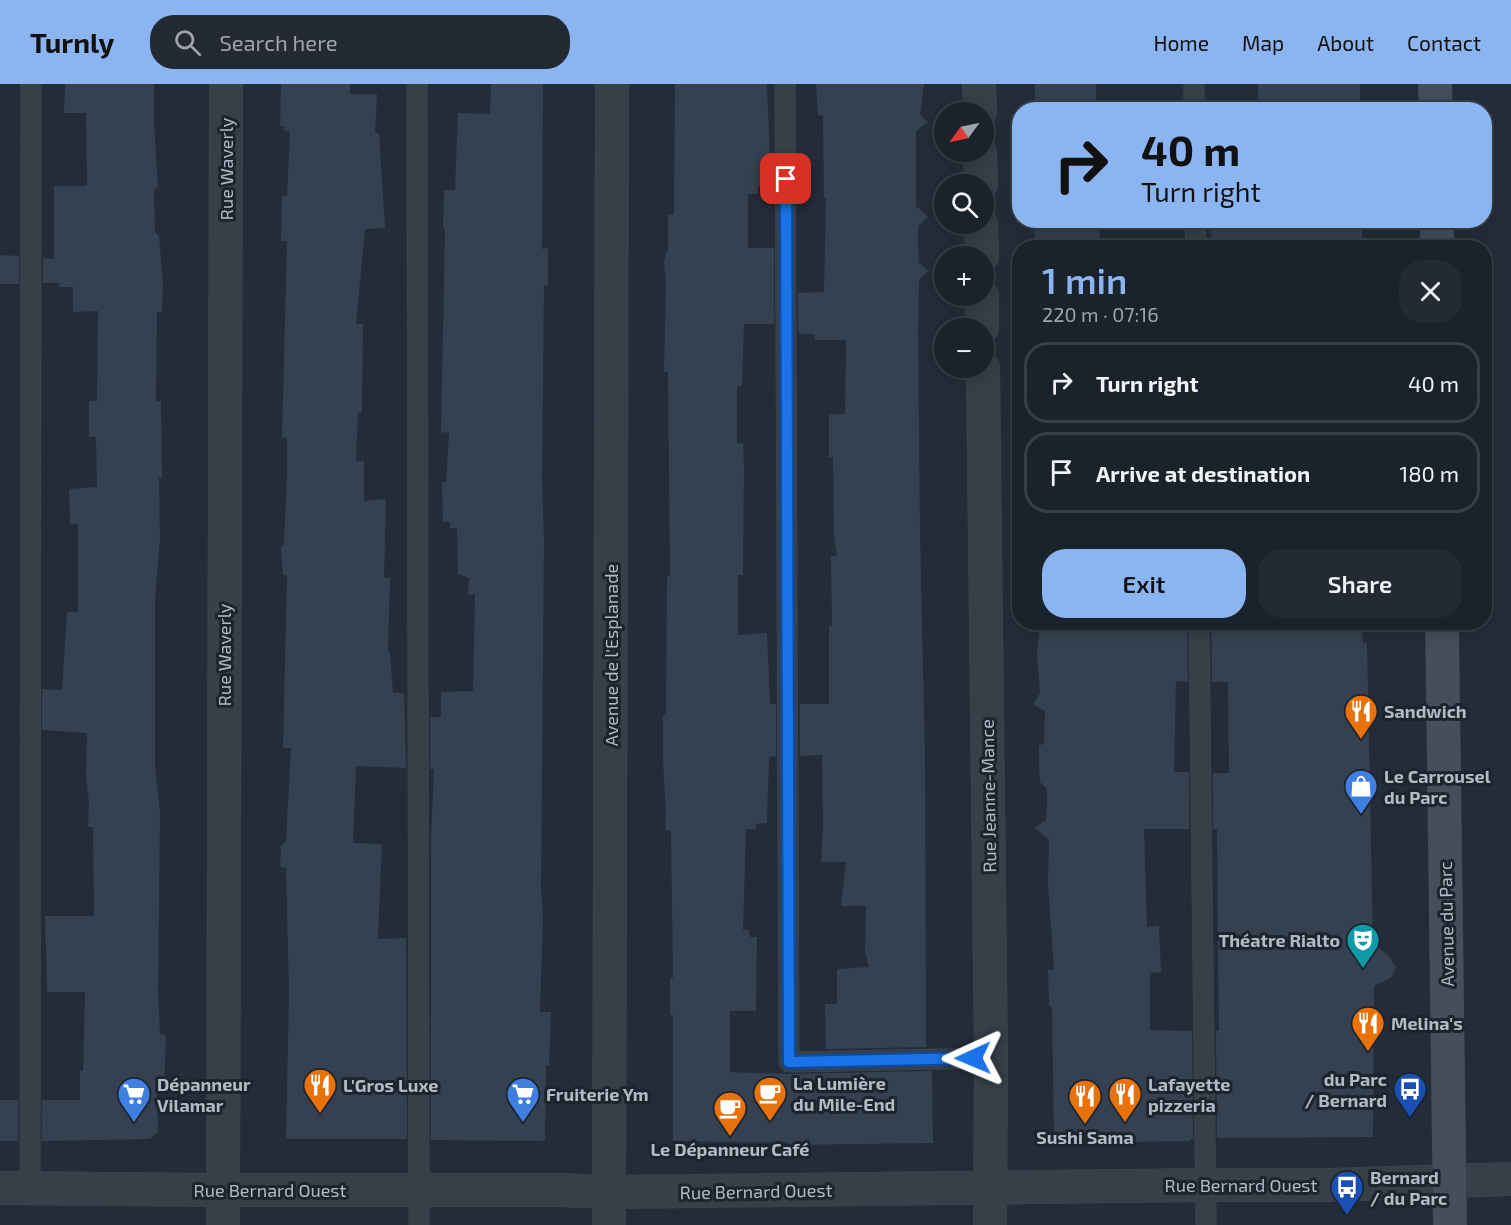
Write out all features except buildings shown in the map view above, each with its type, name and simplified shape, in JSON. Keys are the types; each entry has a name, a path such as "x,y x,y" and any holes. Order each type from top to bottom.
{"main road":[{"path":"1436,84 1436,102"},
{"name":"Avenue du Parc","path":"1442,630 1450,1225"}],"street":[{"name":"Rue Waverly","path":"223,1225 226,84"},
{"name":"Avenue de l'Esplanade","path":"609,1225 612,84"},
{"path":"980,84 980,102"},
{"name":"Rue Jeanne-Mance","path":"983,378 991,1058 990,1225"},
{"name":"Rue Bernard Ouest","path":"15,1188 610,1192 1332,1185 1511,1179"}],"lane":[{"path":"15,1188 31,84"},
{"path":"417,84 419,1225"},
{"path":"785,84 789,1062 991,1058"},
{"path":"1194,84 1194,102"},
{"path":"1199,630 1206,1225"}],"place":[{"name":"Sandwich","path":"1361,740"},
{"name":"Le Carrousel du Parc","path":"1361,815"},
{"name":"Théatre Rialto","path":"1363,969"},
{"name":"Melina's","path":"1368,1052"},
{"name":"L'Gros Luxe","path":"320,1114"},
{"name":"du Parc / Bernard","path":"1410,1118"},
{"name":"La Lumière du Mile-End","path":"770,1122"},
{"name":"Dépanneur Vilamar","path":"134,1123"},
{"name":"Fruiterie Ym","path":"523,1123"},
{"name":"Lafayette pizzeria","path":"1125,1123"},
{"name":"Sushi Sama","path":"1085,1125"},
{"name":"Le Dépanneur Café","path":"730,1137"},
{"name":"Bernard / du Parc","path":"1347,1216"}],"route":[{"path":"786,179 789,1062 973,1058"}]}
